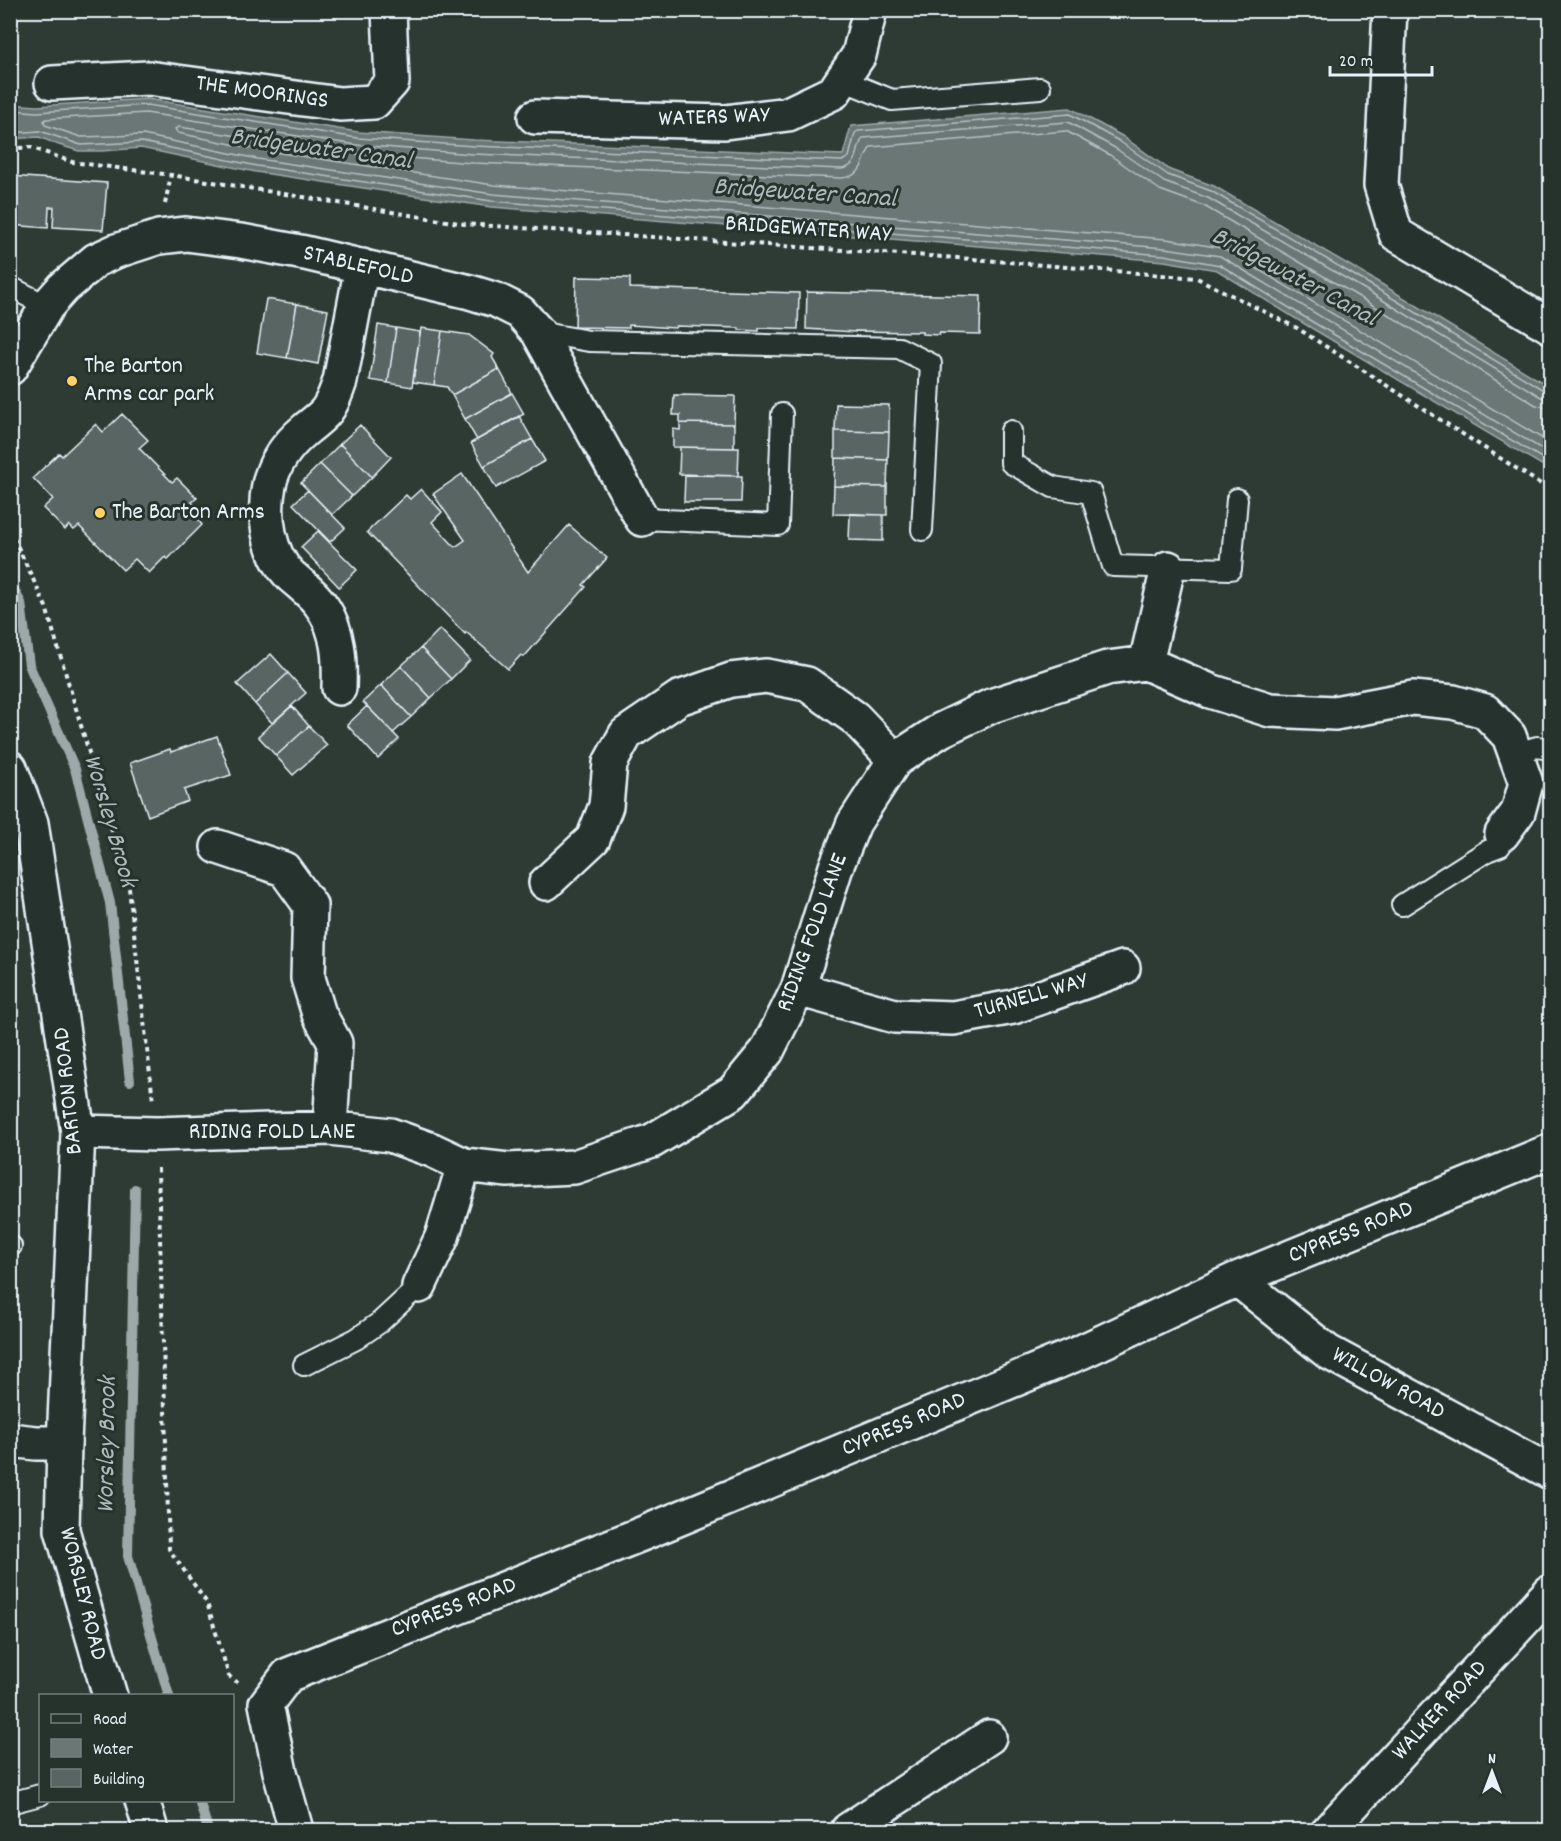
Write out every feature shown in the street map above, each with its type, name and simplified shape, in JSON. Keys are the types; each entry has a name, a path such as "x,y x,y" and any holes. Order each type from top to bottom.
{"street":[{"name":"THE MOORINGS","path":"52,83 148,78 340,104 374,102 392,81 389,10"},
{"name":"WATERS WAY","path":"535,117 724,122 788,114 834,92 859,55 870,10"},
{"path":"1390,10 1381,185 1396,234 1551,326"},
{"name":"STABLEFOLD","path":"10,368 47,306 63,288 96,260 159,237 186,234 216,237 362,266 496,300 520,312 538,332 642,519"},
{"path":"339,688 339,648 333,626 324,608 279,562 270,534 267,503 269,485 282,452 323,414 335,395 340,381 362,266"},
{"path":"1168,568 1146,663 1210,691 1270,710 1335,713 1413,698 1453,702 1485,711 1509,736 1526,783 1518,812 1502,834"},
{"name":"RIDING FOLD LANE","path":"78,1132 157,1134 330,1128 390,1135 432,1150 464,1165 508,1170 574,1167 652,1141 733,1092 767,1051 798,989 836,867 854,824 895,760 941,730 991,706 1107,668 1146,663"},
{"path":"546,883 593,839 606,806 610,763 626,734 679,698 731,680 766,676 807,684 855,718 895,760"},
{"name":"BARTON ROAD","path":"10,768 31,823 78,1132 64,1449"},
{"path":"218,847 284,869 310,905 308,978 319,1014 335,1043 330,1128"},
{"name":"TURNELL WAY","path":"798,989 895,1016 953,1018 1013,1007 1123,968"},
{"name":"CYPRESS ROAD","path":"266,1704 288,1675 644,1533 1048,1365 1237,1279 1551,1151"},
{"path":"419,1286 442,1237 464,1165"},
{"name":"WILLOW ROAD","path":"1237,1279 1328,1352 1551,1472"},
{"path":"10,1440 64,1449"},
{"name":"WORSLEY ROAD","path":"64,1449 62,1530 110,1694"},
{"name":"WALKER ROAD","path":"1329,1830 1551,1592"},
{"path":"266,1704 280,1772 296,1830"},
{"path":"848,1830 989,1737"},
{"path":"143,1802 151,1830"}],"lane":[{"path":"842,80 892,100 1040,88"},
{"path":"10,287 47,306"},
{"path":"538,332 589,341 900,348 931,363 921,530"},
{"path":"642,519 778,525 782,414"},
{"path":"1011,431 1011,463 1053,487 1091,493 1113,567 1231,569 1237,499"},
{"path":"1514,754 1537,747 1551,749"},
{"path":"1402,905 1487,851 1500,846 1502,834"},
{"path":"304,1365 356,1339 379,1323 419,1286"},
{"path":"10,1803 39,1795"}],"path":[{"name":"BRIDGEWATER WAY","path":"10,148 30,147 72,162 171,175 464,224 972,259 1197,278 1297,328 1551,490"},
{"path":"10,530 46,607 129,888 157,1134 169,1549 207,1603 229,1676 266,1704"}],"water":[{"name":"Bridgewater Canal","path":"147,99 358,132 474,140 843,155 851,126 1070,108 1122,136 1170,170 1214,186 1378,282 1550,387 1550,470 1217,270 1164,261 491,207 256,172 141,148 79,151 39,137 11,139 11,104 37,106"}],"building":[{"path":"10,176 107,183 103,230 53,227 54,207 49,207 48,228 10,225"},
{"path":"576,277 630,278 630,288 799,293 798,329 759,328 759,331 739,330 739,328 629,325 629,328 575,327"},
{"path":"807,292 981,296 980,334 939,333 939,335 922,334 922,332 806,329"},
{"path":"266,299 297,304 287,358 257,353"},
{"path":"297,304 328,310 318,364 287,358"},
{"path":"378,325 396,328 388,383 370,380"},
{"path":"396,328 420,332 412,387 388,383"},
{"path":"421,328 442,331 434,385 413,382"},
{"path":"442,331 469,335 494,354 492,357 499,369 452,395 447,387 434,385"},
{"path":"499,369 512,393 465,419 452,395"},
{"path":"512,393 524,414 477,440 465,419"},
{"path":"674,395 735,396 734,424 680,423 680,415 673,415"},
{"path":"836,404 889,405 889,432 835,431"},
{"path":"122,414 148,440 139,448 172,482 177,478 197,498 192,502 204,515 199,521 202,525 168,559 165,557 149,573 135,559 123,570 79,526 74,530 69,525 65,530 43,508 53,499 33,478 59,453 62,456 96,424 103,432"},
{"path":"519,416 532,439 484,466 471,443"},
{"path":"680,423 734,424 734,448 673,447 673,429 680,430"},
{"path":"360,425 391,457 372,477 340,444"},
{"path":"835,431 889,432 888,460 835,458"},
{"path":"532,439 545,461 496,488 484,466"},
{"path":"340,444 372,477 352,496 320,464"},
{"path":"680,447 739,448 738,476 679,474"},
{"path":"835,458 888,460 887,487 834,486"},
{"path":"320,464 352,496 332,515 301,483"},
{"path":"462,474 528,572 569,525 607,558 583,585 586,587 524,657 521,655 508,669 466,632 465,634 367,532 406,495 410,499 421,489 442,512 432,522 455,547 465,540 433,494"},
{"path":"685,475 742,476 741,502 684,502"},
{"path":"834,486 887,487 887,515 833,514"},
{"path":"308,490 345,528 330,542 293,504"},
{"path":"850,514 883,515 883,541 849,540"},
{"path":"318,531 357,570 339,587 301,547"},
{"path":"440,629 470,660 451,679 421,648"},
{"path":"421,648 451,679 431,698 401,666"},
{"path":"271,654 288,673 255,704 237,684"},
{"path":"401,666 431,698 411,717 381,685"},
{"path":"288,673 306,693 272,723 255,704"},
{"path":"381,685 411,717 393,733 363,702"},
{"path":"292,706 309,726 276,756 258,736"},
{"path":"367,706 399,739 378,759 347,725"},
{"path":"309,726 327,745 293,775 276,756"},
{"path":"217,736 231,775 184,790 188,801 148,816 130,763"}],"waterway":[{"name":"Worsley Brook","path":"10,583 21,603 29,665 75,769 110,903 130,1081"},
{"name":"Worsley Brook","path":"135,1189 128,1556 168,1694"},
{"name":"Worsley Brook","path":"200,1802 208,1830"}],"place":[{"name":"The Barton Arms car park","path":"72,381"},
{"name":"The Barton Arms","path":"100,513"}]}
